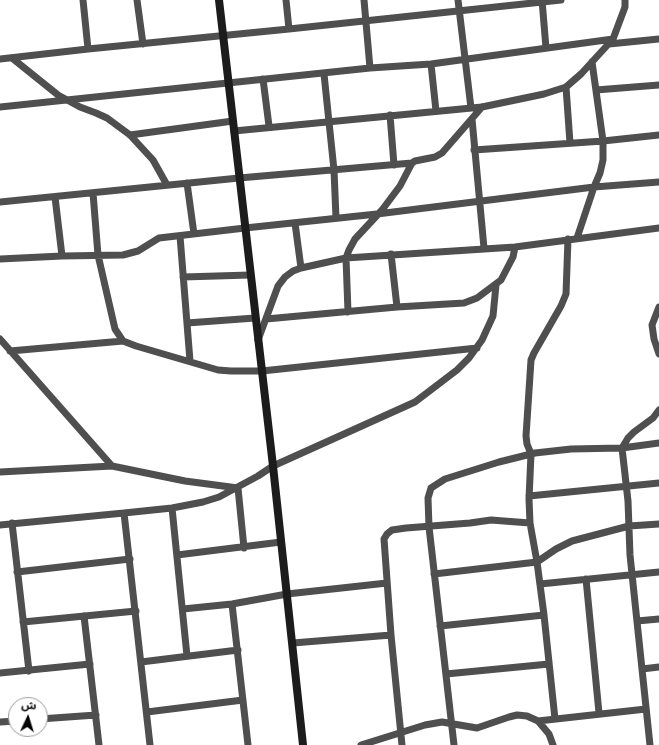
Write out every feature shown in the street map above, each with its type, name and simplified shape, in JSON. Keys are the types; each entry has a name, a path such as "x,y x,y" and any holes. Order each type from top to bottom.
{"street":[{"path":"84,0 88,49"},
{"path":"137,0 143,44"},
{"path":"219,0 293,644 303,745 298,745"},
{"path":"286,0 289,29"},
{"path":"364,0 370,68"},
{"path":"458,0 471,108"},
{"path":"0,59 460,11 494,4 561,0"},
{"path":"234,131 270,126 329,122 482,107 544,94 566,86 611,42 625,7 625,0"},
{"path":"542,1 546,48"},
{"path":"0,107 370,68 431,64 546,48 659,39"},
{"path":"12,58 58,95 107,118 130,135 154,160 166,185"},
{"path":"577,238 600,173 603,160 603,141 592,62"},
{"path":"431,64 436,111"},
{"path":"324,74 334,170 336,218"},
{"path":"263,80 270,126"},
{"path":"596,90 659,85"},
{"path":"566,86 570,143"},
{"path":"0,202 186,183 412,163 435,157 442,153 482,107"},
{"path":"390,115 394,165"},
{"path":"472,119 484,248"},
{"path":"130,135 233,121"},
{"path":"474,150 603,141 659,134"},
{"path":"348,312 346,258 349,250 356,239 400,186 412,163"},
{"path":"0,259 123,255 138,251 159,238 377,214 594,187 659,182"},
{"path":"186,183 194,234"},
{"path":"93,193 98,255 115,328 123,341"},
{"path":"55,197 62,256"},
{"path":"295,223 301,268"},
{"path":"258,340 278,286 285,277 293,271 301,268 346,258 515,247 659,228"},
{"path":"180,236 190,361"},
{"path":"555,719 544,615 530,523 529,496 531,454 526,440 530,366 534,353 561,306 566,294 568,239"},
{"path":"266,319 397,307 464,303 477,298 496,285 513,257 515,247"},
{"path":"391,254 397,307"},
{"path":"184,277 250,275"},
{"path":"0,525 172,508 203,502 219,497 238,488 273,466 415,402 457,370 469,358 482,340 493,316 496,285"},
{"path":"659,307 652,326 654,339 659,354"},
{"path":"187,324 256,318"},
{"path":"0,339 112,466"},
{"path":"10,351 123,341 218,370 262,371 476,348"},
{"path":"650,745 632,575 622,448 628,438 653,418 659,410"},
{"path":"454,745 429,527 428,498 431,488 445,479 499,462 531,454 571,449 622,448 659,443"},
{"path":"0,472 112,466 186,482 238,488"},
{"path":"529,496 659,483"},
{"path":"238,488 244,548"},
{"path":"172,508 187,656"},
{"path":"124,513 150,745"},
{"path":"402,745 391,635 384,539 392,530 406,528 491,520 530,523"},
{"path":"12,523 29,671"},
{"path":"434,574 537,562 556,549 572,541 629,526 659,524"},
{"path":"177,555 244,548 281,542"},
{"path":"17,572 130,559"},
{"path":"540,584 659,572"},
{"path":"586,579 600,713"},
{"path":"183,609 232,604 287,594 387,583"},
{"path":"232,604 248,745"},
{"path":"23,622 136,611"},
{"path":"440,626 544,615"},
{"path":"84,616 99,745"},
{"path":"637,621 659,620"},
{"path":"293,644 391,635"},
{"path":"141,662 238,650"},
{"path":"0,673 90,664"},
{"path":"446,674 549,664"},
{"path":"642,669 659,667"},
{"path":"147,712 243,700"},
{"path":"538,721 646,709"},
{"path":"48,718 96,715"},
{"path":"362,745 425,725 442,722 477,728 517,715 527,716 538,721 549,734 553,745"}]}
